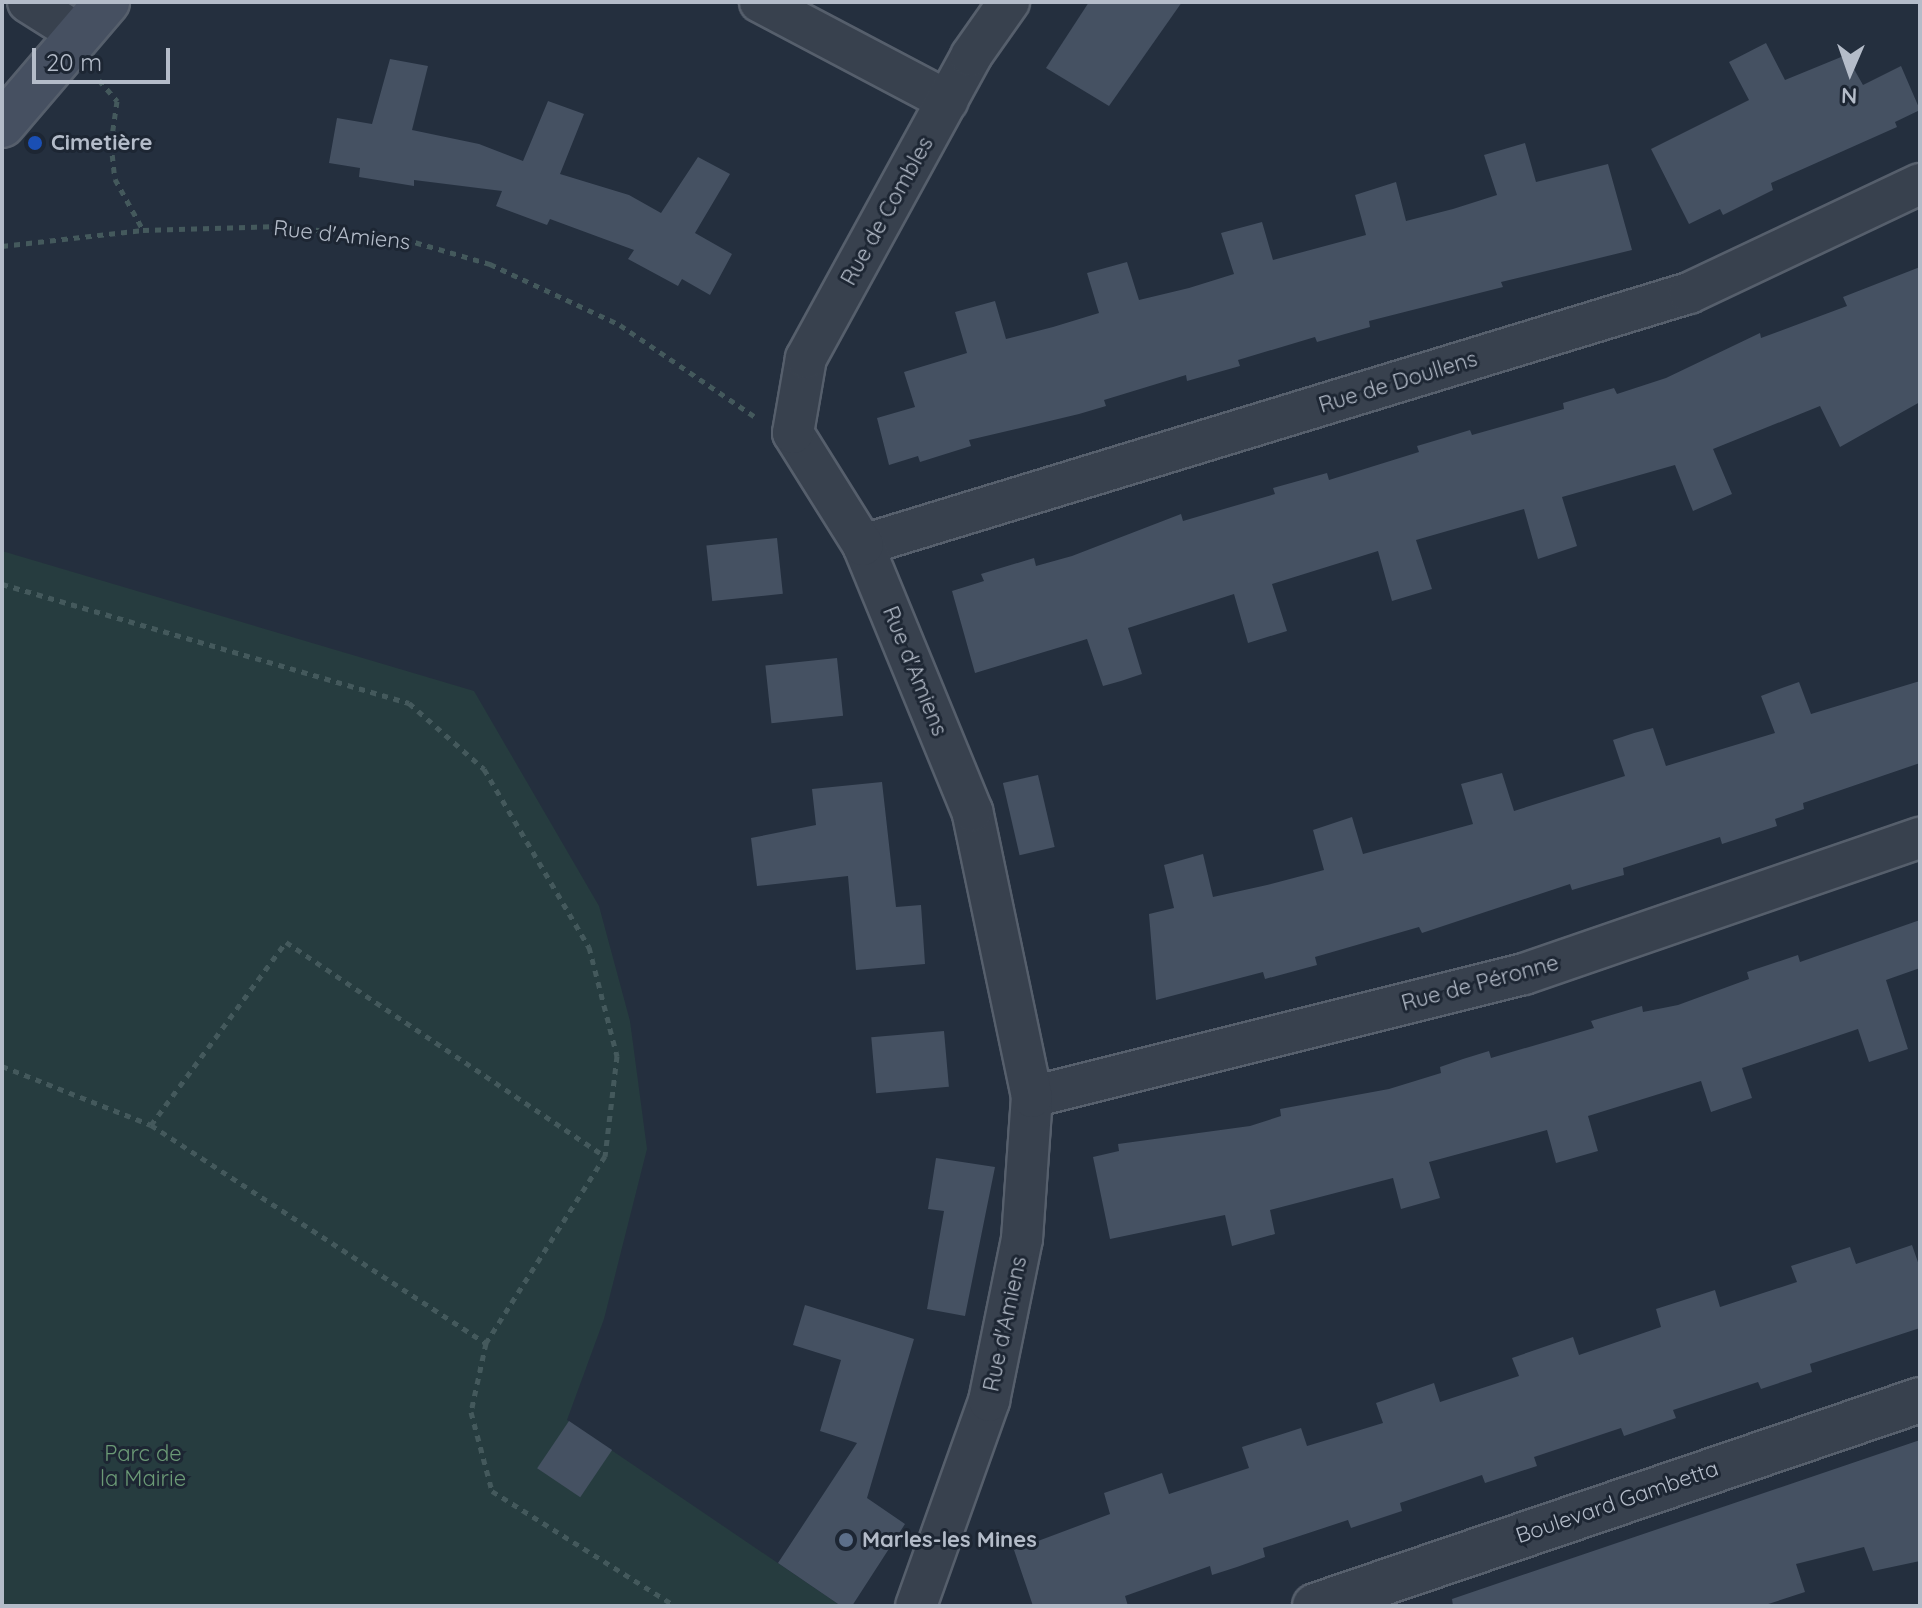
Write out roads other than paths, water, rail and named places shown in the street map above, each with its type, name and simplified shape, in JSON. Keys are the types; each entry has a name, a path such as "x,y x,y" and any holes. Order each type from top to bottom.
{"main road":[{"path":"2,125 82,32"}],"street":[{"path":"28,2 82,32"},
{"path":"760,2 948,101"},
{"name":"Rue de Combles","path":"793,433 806,358 971,56 1009,2"},
{"name":"Rue de Doullens","path":"863,545 1689,293 1920,184"},
{"name":"Rue d'Amiens","path":"793,433 863,545 972,811 1032,1097 1022,1239 989,1401 916,1606"},
{"name":"Rue de Péronne","path":"1032,1097 1524,974 1920,838"},
{"name":"Boulevard Gambetta","path":"1315,1606 1920,1400"}],"place":[{"name":"Cimetière","path":"35,143"},
{"name":"Marles-les Mines","path":"846,1540"}],"park label":[{"name":"Parc de la Mairie","path":"143,1466"}]}
